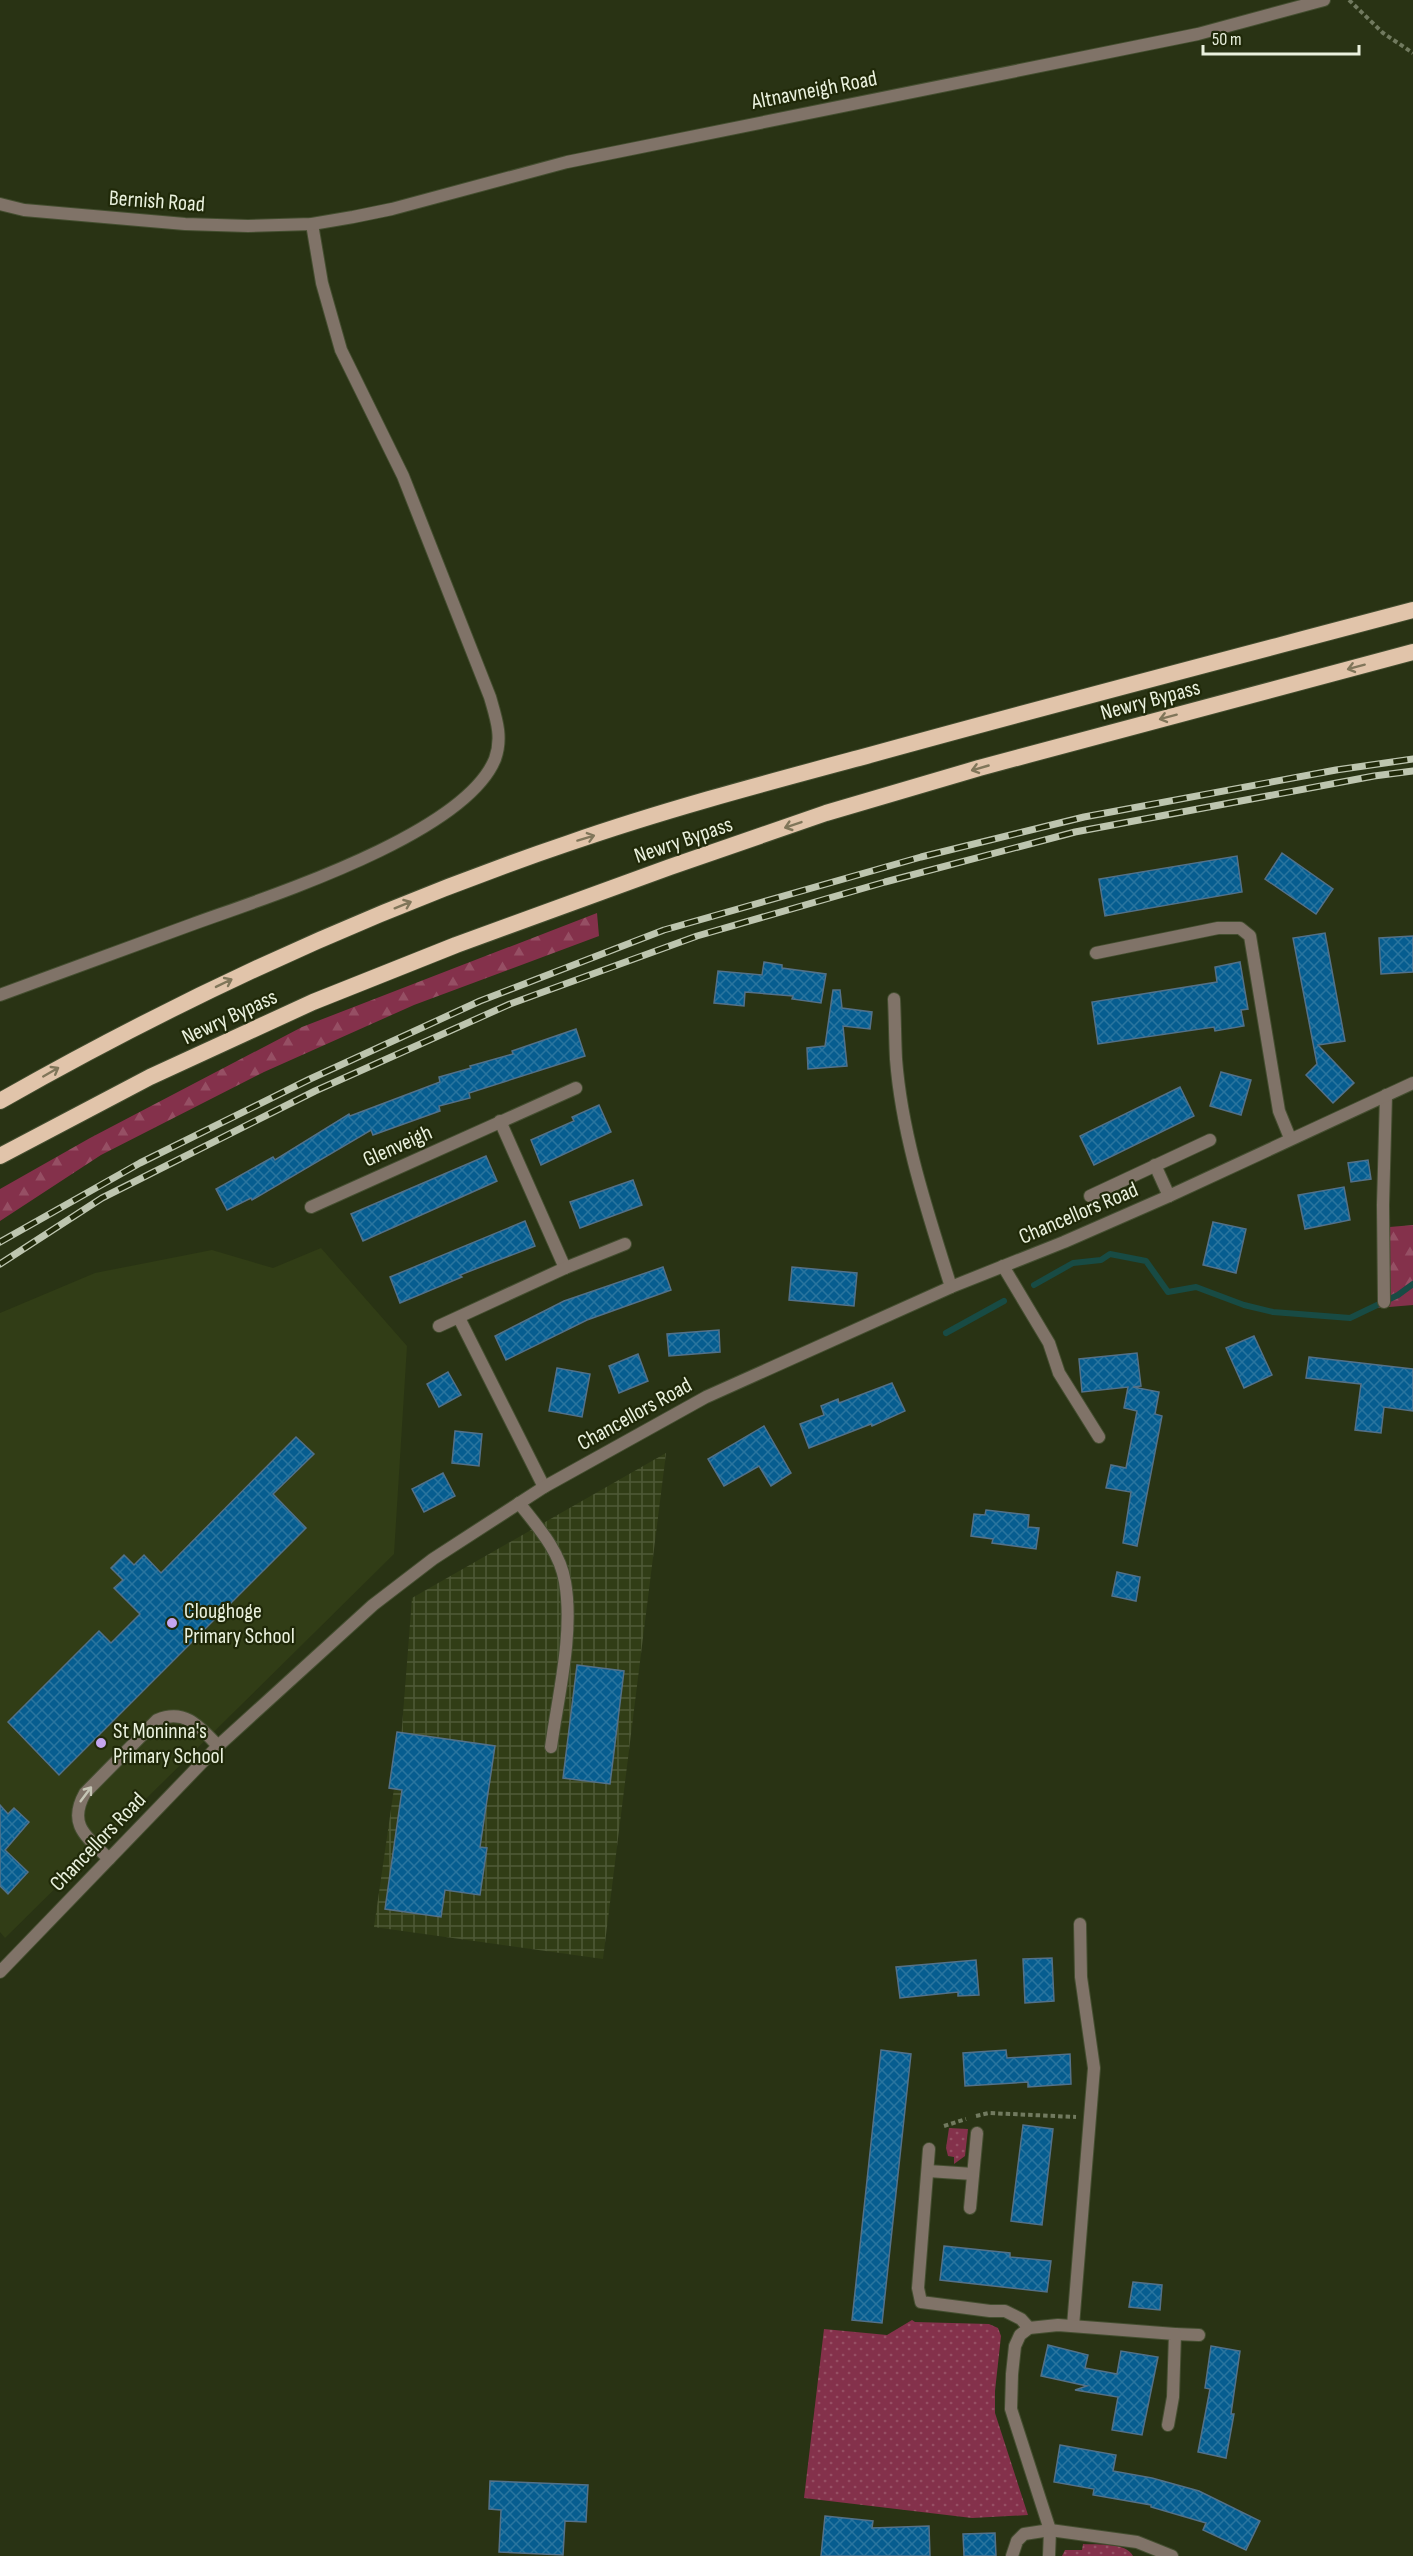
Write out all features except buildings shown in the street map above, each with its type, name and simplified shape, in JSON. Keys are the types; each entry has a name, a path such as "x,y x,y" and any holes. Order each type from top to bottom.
{"highway":[{"name":"Newry Bypass","path":"0,1101 98,1046 243,974 406,903 569,843 738,791 922,740 1413,610"},
{"name":"Newry Bypass","path":"0,1156 150,1077 313,1002 456,945 670,867 826,813 979,768 1413,652"}],"street":[{"name":"Altnavneigh Road","path":"312,224 392,209 567,162 1197,34 1324,0"},
{"name":"Bernish Road","path":"0,204 24,210 185,224 248,226 312,224"},
{"path":"0,995 335,871 413,833 445,814 474,788 495,759 500,734 490,697 403,476 341,350 322,283 312,224"},
{"path":"1096,952 1218,928 1240,928 1250,936 1280,1111 1290,1138"},
{"path":"894,999 896,1060 903,1108 923,1198 951,1287"},
{"name":"Chancellors Road","path":"0,1972 218,1746 374,1605 433,1559 543,1487 706,1397 951,1287 1169,1196 1413,1083"},
{"name":"Glenveigh","path":"311,1207 576,1088"},
{"path":"1384,1302 1383,1205 1386,1095"},
{"path":"500,1121 565,1268"},
{"path":"1089,1196 1210,1140"},
{"path":"1155,1165 1169,1196"},
{"path":"439,1326 565,1268 625,1244"},
{"path":"1003,1266 1050,1343 1059,1373 1099,1437"},
{"path":"459,1318 543,1487"},
{"path":"519,1503 548,1540 565,1580 567,1630 551,1747"},
{"path":"109,1859 87,1836 78,1822 77,1808 85,1793 157,1720 169,1714 187,1718 218,1746"},
{"path":"1073,2326 1094,2068 1081,1977 1080,1924"},
{"path":"970,2208 977,2133"},
{"path":"929,2149 918,2288 921,2302 1005,2311 1021,2319 1029,2328"},
{"path":"927,2171 973,2174"},
{"path":"1049,2556 1050,2530 1011,2409 1012,2374 1020,2335 1029,2328 1058,2325 1199,2334"},
{"path":"1168,2424 1173,2397 1175,2334"},
{"path":"1012,2556 1017,2541 1024,2534 1050,2530 1104,2536 1146,2551 1172,2556"}],"path":[{"path":"1349,0 1383,33 1413,53"},
{"path":"944,2126 989,2113 1091,2118"}],"shaded area":[{"name":"St Moninna's Primary School","path":"321,1248 407,1346 394,1554 5,1938 0,1932 0,1313 95,1273 212,1250 273,1268"},
{"path":"666,1453 603,1959 374,1927 401,1740 412,1598"}],"green space":[{"path":"597,913 599,936 414,1005 264,1072 101,1155 0,1221 0,1189 90,1138 302,1027"},
{"path":"1413,1225 1413,1305 1377,1308 1378,1228"},
{"path":"949,2128 968,2129 965,2156 954,2164 954,2157 948,2156 946,2148"},
{"path":"912,2320 915,2322 989,2324 998,2328 1001,2336 995,2413 1028,2515 972,2518 804,2498 824,2329 887,2335"},
{"path":"1083,2544 1118,2546 1133,2556 1062,2556 1065,2550 1082,2550"}],"waterway":[{"path":"1034,1285 1073,1263 1101,1260 1110,1254 1146,1261 1168,1292 1196,1287 1244,1305 1273,1312 1350,1318 1398,1295 1413,1284"},
{"path":"946,1333 1004,1301"}],"railway":[{"path":"0,1242 140,1163 310,1079 480,1001 664,930 921,857 1084,817 1336,770 1413,759"},
{"path":"0,1264 102,1198 315,1091 510,1004 697,936 885,882 1075,832 1374,776 1413,771"}],"place":[{"name":"Cloughoge Primary School","path":"172,1623"},
{"name":"St Moninna's Primary School","path":"101,1743"}]}
